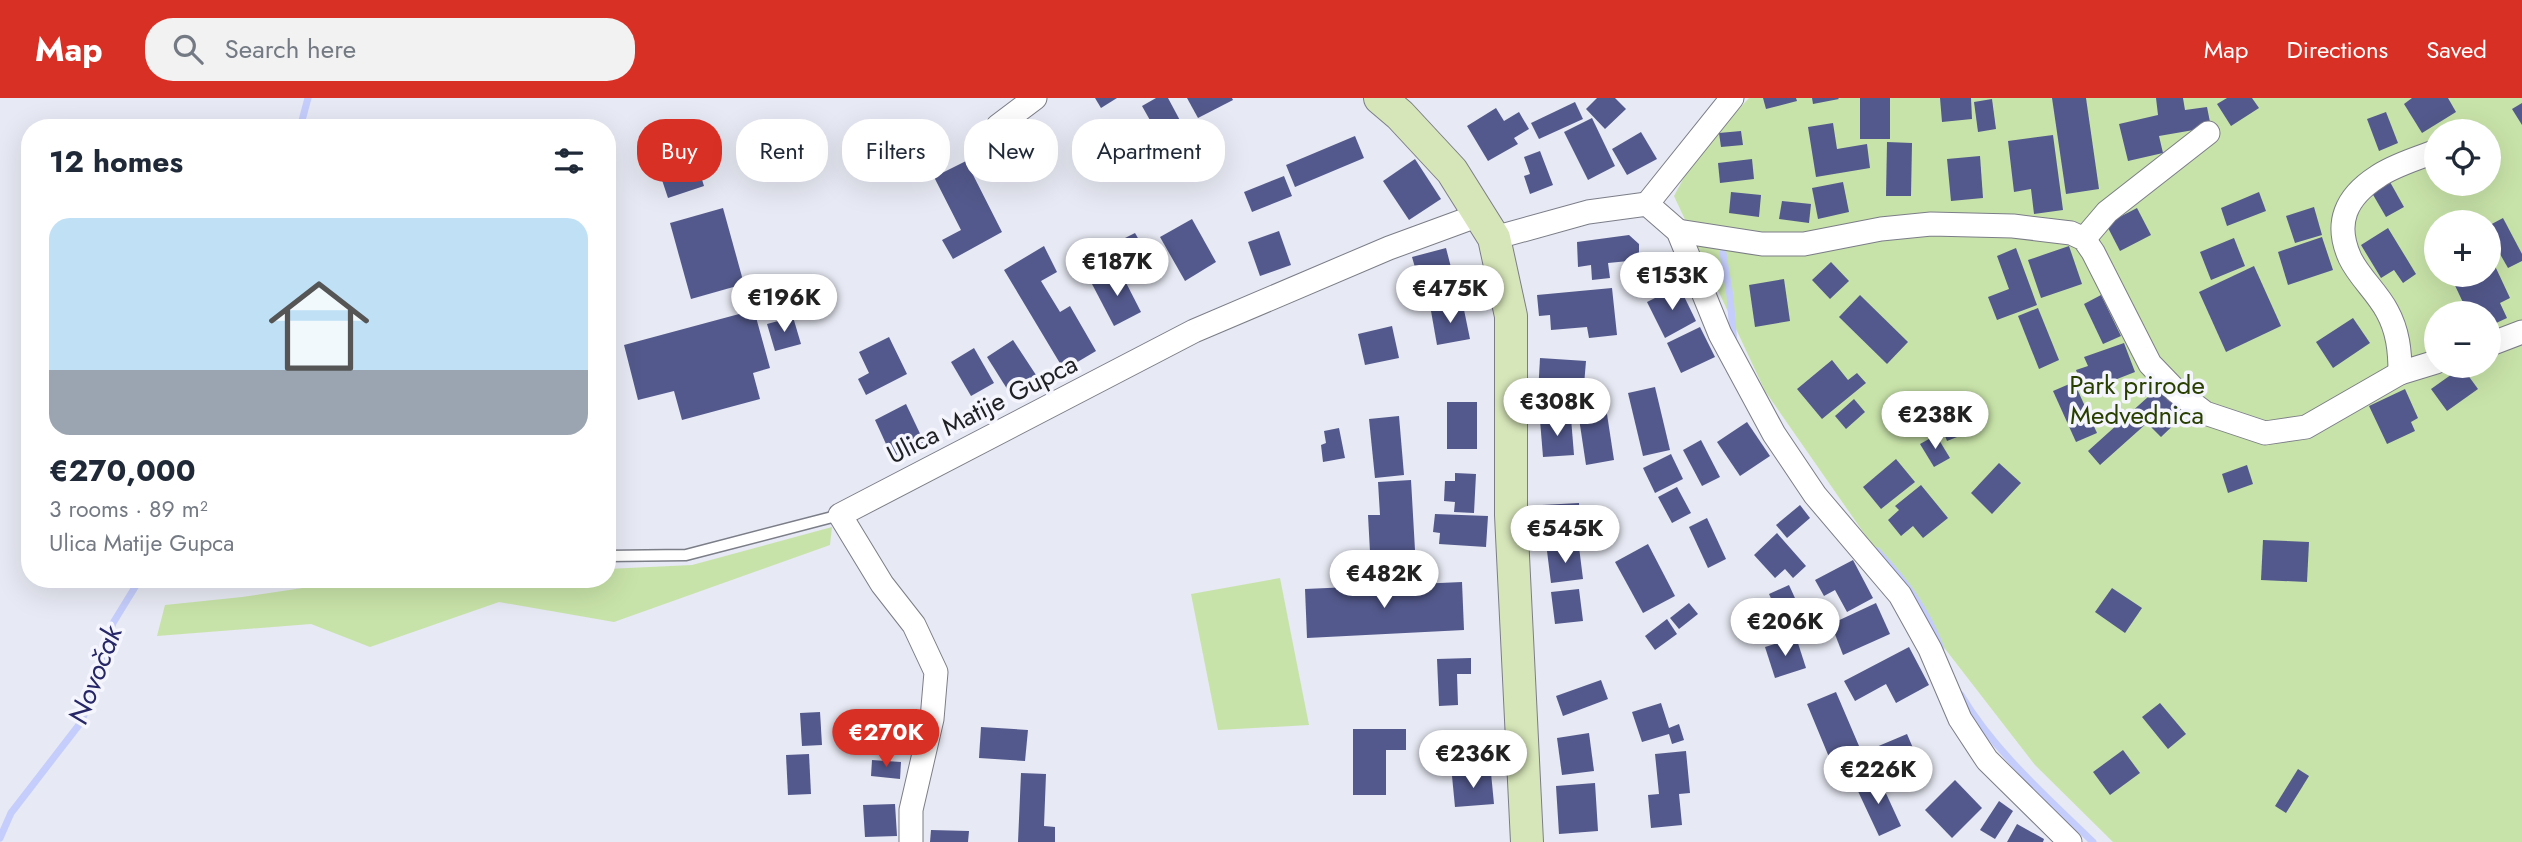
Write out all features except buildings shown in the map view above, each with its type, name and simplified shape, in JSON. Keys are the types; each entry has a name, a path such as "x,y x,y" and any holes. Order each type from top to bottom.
{"main road":[{"path":"1380,98 1400,115 1452,171 1487,226 1511,316 1511,515 1527,842"}],"street":[{"path":"1008,119 1035,98"},
{"path":"1732,98 1647,204 1678,231 1720,334 1774,434 1815,495 1900,595 1930,649 1961,719 1987,760 2069,841"},
{"path":"2084,239 2107,212 2208,133"},
{"path":"2400,373 2400,351 2395,328 2386,309 2350,258 2341,224 2352,197 2378,176 2424,155"},
{"name":"Ulica Matije Gupca","path":"840,515 1194,331 1390,248 1487,226 1647,204"},
{"path":"1678,231 1762,243 1804,244 1881,229 1931,224 2013,226 2071,233 2084,239 2104,271 2150,364 2176,391 2206,413 2265,433 2306,427 2400,373 2424,366"},
{"path":"2501,340 2522,332"},
{"path":"840,515 882,584 914,625 936,672 932,719 911,810 911,842"}],"lane":[{"path":"616,556 686,555 840,515"}],"green space":[{"name":"Park prirode Medvednica","path":"1749,98 2522,98 2522,842 2113,842 2035,765 1939,641 1765,391 1674,196 1695,157"},
{"path":"832,527 830,545 614,622 499,602 370,647 311,624 157,636 165,605 302,588 616,588 616,569 692,565"},
{"path":"1280,578 1309,725 1218,730 1191,594"}],"waterway":[{"name":"Novočak","path":"302,119 308,98"},
{"path":"1723,253 1734,344"},
{"path":"1877,551 1914,596 1941,648"},
{"name":"Novočak","path":"0,838 11,813 82,721 113,623 134,588"},
{"path":"1961,695 2005,754 2093,842"}]}
